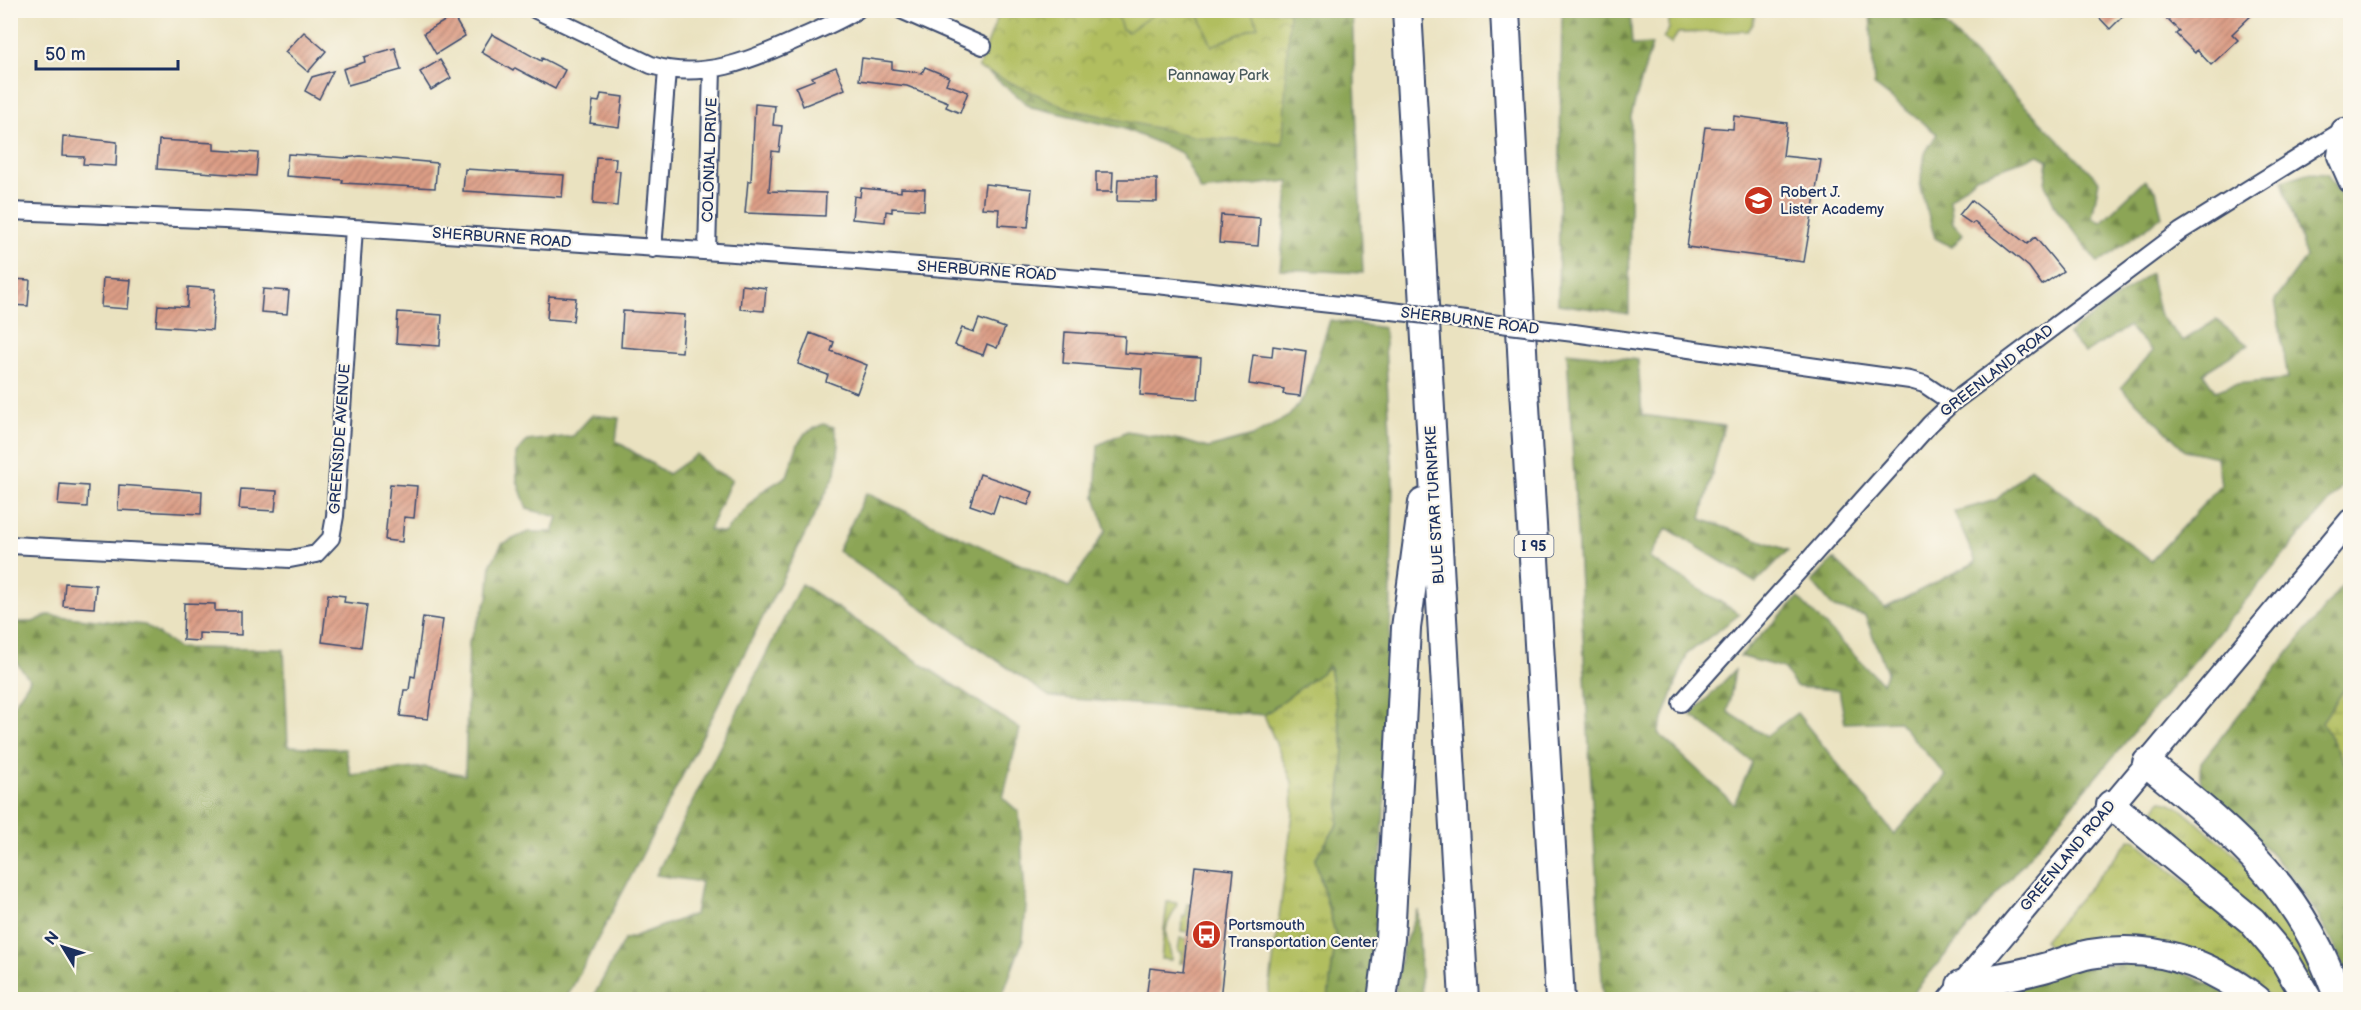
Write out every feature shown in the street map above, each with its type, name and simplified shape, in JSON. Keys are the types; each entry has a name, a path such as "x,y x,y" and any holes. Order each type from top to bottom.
{"highway":[{"name":"BLUE STAR TURNPIKE","path":"1407,10 1464,999"},
{"path":"1498,10 1509,92"},
{"name":"I 95","path":"1505,10 1560,999"},
{"path":"1382,999 1390,939 1406,628 1432,444"},
{"path":"2147,763 2241,843 2274,878 2293,904 2316,943 2339,999"},
{"path":"2111,806 2252,921 2284,959 2308,999"},
{"path":"1955,992 2090,954 2134,951 2156,953 2199,964 2220,974 2257,999"}],"main road":[{"path":"2348,130 2339,156 2350,181"},
{"name":"GREENLAND ROAD","path":"1955,992 2350,521"}],"street":[{"path":"536,10 609,47 668,70 690,72 712,69 771,52 841,21 856,10"},
{"path":"901,10 983,46"},
{"name":"COLONIAL DRIVE","path":"707,251 712,69"},
{"path":"653,249 668,70"},
{"name":"GREENLAND ROAD","path":"1681,703 1930,424 1952,403 2181,231 2348,130"},
{"name":"SHERBURNE ROAD","path":"10,211 237,220 707,251 1157,285 1574,333 1910,380 1924,384 1952,403"},
{"name":"GREENSIDE AVENUE","path":"10,545 290,559 316,554 331,538 335,516 354,228"}],"green space":[{"path":"1116,10 1158,11 1128,32 1122,29"},
{"name":"Pannaway Park","path":"1000,11 1289,11 1283,144 1197,137 1070,109 978,68"},
{"path":"1197,11 1251,11 1258,26 1212,46"},
{"path":"1278,11 1352,11 1363,273 1280,269 1289,181 1201,191 1182,153 1122,128 1031,107 986,71 1076,68"},
{"path":"1562,11 1630,11 1632,45 1652,44 1631,116 1629,314 1558,304"},
{"path":"1669,11 1755,11 1753,24 1748,31 1678,33 1671,44 1663,38 1669,29"},
{"path":"1870,11 1932,11 2099,181 2092,217 2101,222 2145,180 2156,190 2162,217 2098,263 2057,210 2045,184 2048,160 2039,155 1976,177 1950,199 1953,223 1963,234 1952,247 1935,238 1920,188 1925,153 1937,134 1874,85"},
{"path":"2308,173 2327,174 2350,210 2350,477 1908,999 1603,999 1567,352 1638,360 1642,415 1724,426 1701,519 1788,550 1756,583 1667,528 1649,558 1740,614 1687,654 1658,733 1734,804 1752,762 1691,715 1735,670 1728,712 1766,736 1797,713 1894,834 1946,776 1898,721 1845,723 1839,690 1796,687 1783,668 1740,656 1798,598 1882,683 1887,672 1865,616 1834,608 1812,582 1834,559 1885,608 1976,562 1954,512 1996,500 2031,468 2151,561 2221,485 2217,457 2185,450 2121,387 2153,351 2128,327 2085,353 2068,334 2150,273 2160,316 2183,341 2216,320 2248,345 2203,373 2215,391 2235,384 2288,379 2275,300 2306,257 2282,181"},
{"path":"1330,320 1384,328 1393,483 1388,748 1372,999 1328,999 1336,936 1315,859 1338,824 1344,749 1329,667 1264,715 1050,697 838,551 866,493 1069,587 1106,530 1095,497 1098,445 1127,431 1180,440 1208,448 1253,436 1289,416 1306,394"},
{"path":"592,415 619,418 616,441 668,474 697,454 712,470 732,479 709,530 724,533 761,492 787,476 798,444 805,433 823,424 834,427 839,445 836,473 637,865 566,999 25,1000 11,995 11,709 30,680 15,660 10,647 15,622 33,622 48,615 145,625 178,648 284,649 288,746 345,749 351,775 424,767 465,775 469,641 488,598 491,564 502,544 528,532 553,532 558,517 527,509 517,480 516,454 527,441 573,436"},
{"path":"2350,576 2350,681 2322,722 2350,773 2350,988 2330,937 2300,889 2269,851 2206,793 2200,775 2201,762"},
{"path":"801,584 1020,729 1003,798 1019,812 1026,907 1023,940 1001,999 592,999 624,940 695,914 701,882 656,875"},
{"path":"1329,667 1344,749 1338,824 1315,859 1336,936 1328,999 1268,999 1293,813 1292,782 1264,715"},
{"path":"2350,681 2350,773 2322,722"},
{"path":"2160,801 2182,810 2237,856 2251,872 2288,923 2327,999 2317,999 2158,831 2152,813"},
{"path":"2134,839 2260,945 2296,999 2273,999 2246,978 2101,940 2073,943 2051,950 2044,940 2130,840"},
{"path":"1167,902 1177,903 1166,930 1171,960 1161,959"},
{"path":"1187,904 1191,904 1188,932 1181,931"},
{"path":"1418,910 1422,999 1394,1000 1402,950"},
{"path":"1180,938 1187,939 1184,963 1180,963 1182,952 1178,951"},
{"path":"2160,962 2243,1000 2004,1000 2021,987 2039,978 2078,967"}],"building":[{"path":"2092,10 2129,10 2110,29"},
{"path":"2158,10 2257,10 2232,34 2238,40 2211,65 2197,50 2195,53 2176,34 2179,31"},
{"path":"453,16 465,36 436,54 424,33"},
{"path":"304,32 326,51 308,72 285,52"},
{"path":"492,34 541,61 542,58 565,70 555,89 515,68 513,71 481,52"},
{"path":"395,48 401,70 348,85 343,69 365,62 364,57"},
{"path":"862,58 892,62 892,69 922,73 925,67 949,77 946,84 968,92 960,113 946,107 948,102 907,86 859,80"},
{"path":"440,60 451,78 431,90 420,72"},
{"path":"836,67 845,89 803,106 796,87"},
{"path":"333,71 319,99 305,91 312,77"},
{"path":"601,94 623,97 619,127 590,123 593,101 599,102"},
{"path":"755,104 775,106 773,125 782,126 779,152 772,151 769,191 826,193 825,216 745,213 748,181 751,181"},
{"path":"1734,116 1787,123 1783,156 1821,160 1804,262 1687,247 1705,127 1733,129"},
{"path":"63,136 117,142 116,166 83,164 84,157 62,156"},
{"path":"159,140 214,143 214,150 258,153 256,176 157,169"},
{"path":"288,154 345,158 360,156 437,163 435,188 342,183 343,180 286,176"},
{"path":"596,157 616,158 615,171 620,171 617,206 593,204"},
{"path":"465,169 564,175 562,197 463,191"},
{"path":"1096,172 1113,172 1112,192 1096,192"},
{"path":"1118,179 1157,179 1157,202 1117,201"},
{"path":"985,184 1032,189 1028,227 998,225 999,209 982,208"},
{"path":"861,188 901,192 901,188 925,189 924,210 892,208 892,212 886,211 885,222 852,219 854,196 860,197"},
{"path":"1971,200 2027,244 2035,237 2063,271 2042,285 2029,267 1974,222 1972,224 1959,215"},
{"path":"1221,215 1260,218 1258,246 1219,243"},
{"path":"103,278 131,280 128,309 101,307"},
{"path":"10,279 30,280 28,306 10,305"},
{"path":"742,285 766,288 764,311 740,309"},
{"path":"188,287 215,289 212,330 156,326 158,305 187,307"},
{"path":"263,289 289,291 287,314 261,312"},
{"path":"549,296 576,298 573,321 547,319"},
{"path":"623,311 685,315 682,352 621,347"},
{"path":"398,312 442,315 440,346 396,343"},
{"path":"979,319 1005,328 997,348 987,344 983,355 955,345 962,328 974,332"},
{"path":"1065,332 1125,336 1124,353 1201,358 1198,399 1140,395 1142,369 1063,363"},
{"path":"810,333 834,342 831,351 867,365 857,393 826,381 828,375 798,364"},
{"path":"1273,346 1306,351 1300,396 1283,394 1284,389 1249,384 1253,355 1272,357"},
{"path":"980,474 1033,492 1028,505 999,495 993,513 970,505"},
{"path":"60,484 88,486 87,507 58,505"},
{"path":"390,484 417,486 414,518 404,517 402,542 385,540"},
{"path":"119,485 202,491 201,514 118,510"},
{"path":"241,489 277,491 275,511 239,509"},
{"path":"65,583 96,585 94,608 63,606"},
{"path":"328,594 345,596 344,602 367,605 361,647 322,642"},
{"path":"184,603 215,604 215,611 241,611 241,635 199,633 199,641 183,640"},
{"path":"423,617 443,620 428,719 400,716 404,690 409,690 411,676 415,677"},
{"name":"Portsmouth Transportation Center","path":"1195,866 1234,870 1220,999 1146,999 1150,968 1183,972"}],"place":[{"name":"Robert J. Lister Academy","path":"1759,201"},
{"name":"Portsmouth Transportation Center","path":"1207,934"}]}
